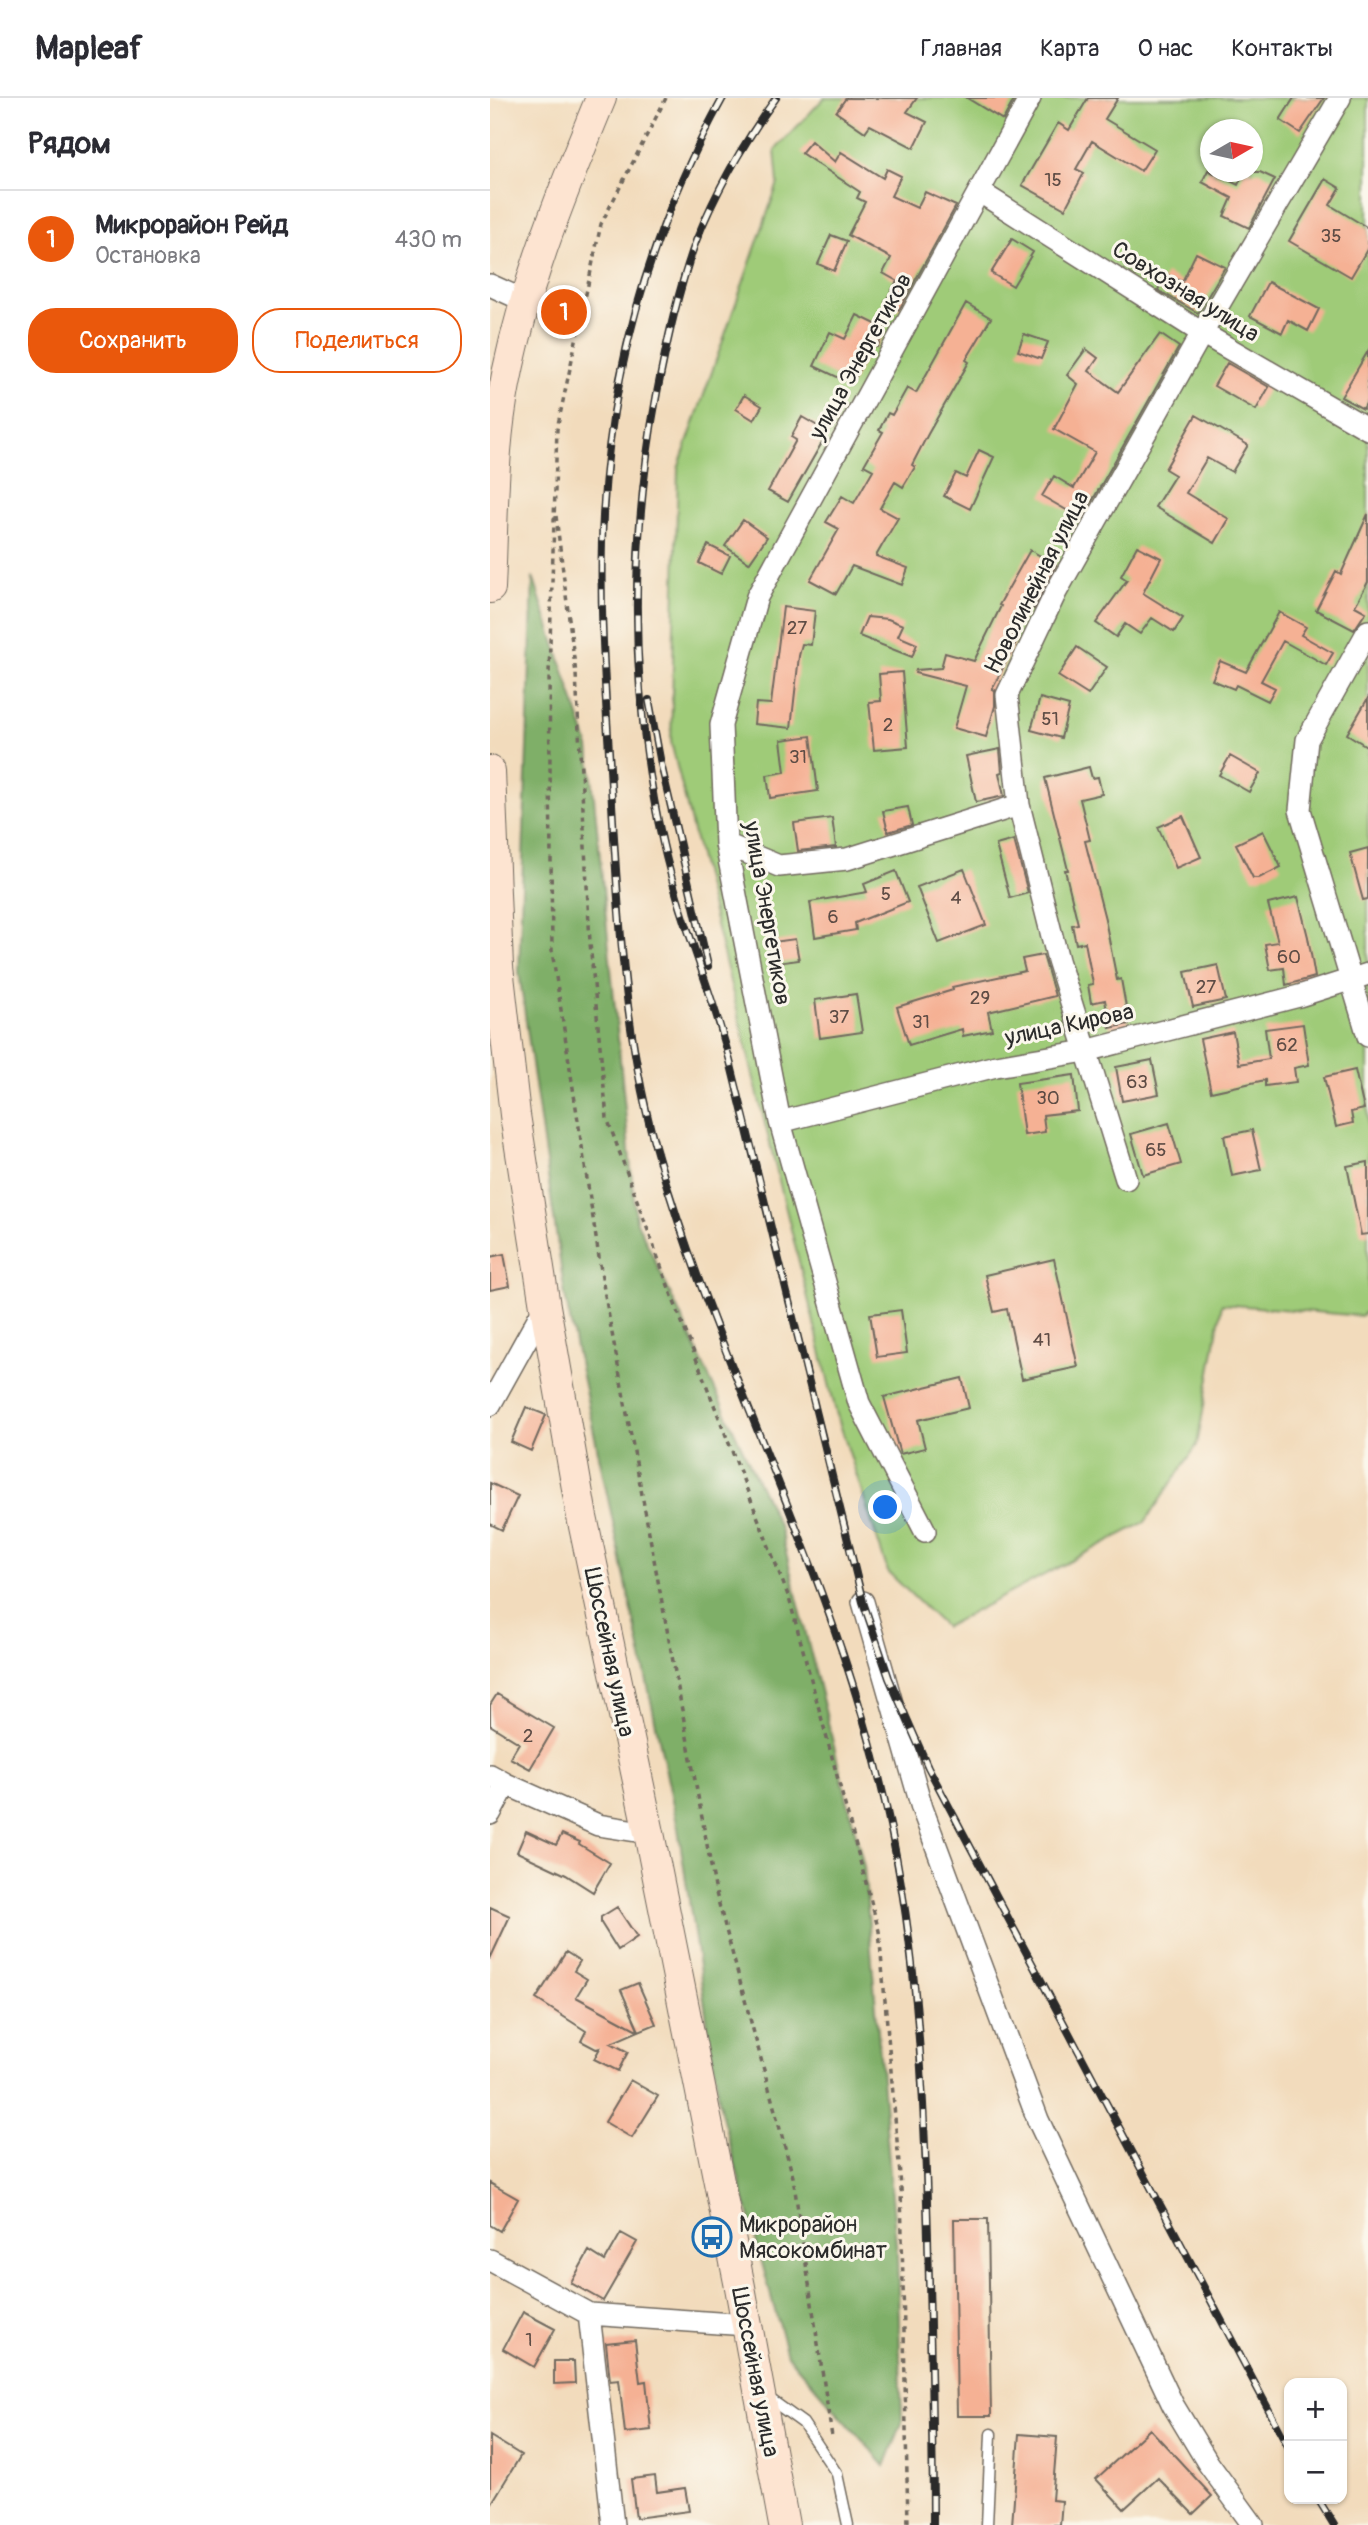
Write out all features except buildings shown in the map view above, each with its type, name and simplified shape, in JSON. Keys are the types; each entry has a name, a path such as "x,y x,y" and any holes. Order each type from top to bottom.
{"main road":[{"path":"490,588 502,405 525,302 551,219 601,98"},
{"name":"Шоссейная улица","path":"490,771 498,967 515,1115 545,1306 582,1517 649,1833 784,2525"}],"street":[{"name":"улица Энергетиков","path":"925,1531 859,1403 780,1122 726,844 721,725 757,597 1030,98"},
{"name":"Новолинейная улица","path":"1126,1179 1058,960 1019,805 1007,695 1056,592 1202,333 1340,98"},
{"name":"Совхозная улица","path":"980,192 1202,333 1368,429"},
{"path":"490,285 525,302"},
{"path":"1368,631 1307,740 1300,810 1360,977 1368,1036"},
{"path":"726,844 779,866 847,859 1019,805"},
{"name":"улица Кирова","path":"780,1122 996,1066 1086,1051 1360,977"},
{"path":"490,1405 545,1306"},
{"path":"863,1602 922,1808 1038,2120 1172,2405 1208,2463 1253,2525"},
{"path":"490,1814 498,1779 598,1825 649,1833"},
{"path":"490,2260 589,2314 747,2325"},
{"path":"589,2314 613,2525"}],"lane":[{"path":"760,2393 803,2423 837,2474 848,2525"},
{"path":"987,2525 991,2434"}],"path":[{"path":"667,98 601,224 557,429 549,674 554,965 604,1290 711,1866 719,1906 793,2177 837,2474"},
{"path":"555,504 576,674 590,943 607,1118 673,1299 789,1598 879,1931 901,2187 908,2525"}],"green space":[{"path":"824,98 1368,98 1368,1310 1361,1316 1222,1304 1197,1445 1145,1522 945,1627 888,1572 836,1412 671,742 678,469 778,183 775,150"},
{"path":"533,577 589,747 636,1220 780,1529 864,1867 897,2255 902,2423 885,2466 787,2355 721,2112 678,1828 565,1296 519,972"}],"railway":[{"path":"723,98 675,197 639,300 615,406 608,461 603,516 602,624 621,940 631,1030 648,1119 660,1163 713,1317 831,1621 857,1698 892,1834 910,1948 921,2063 928,2237 933,2525"},
{"path":"776,98 732,167 696,241 669,335 648,449 638,563 639,676 644,732 663,844 730,1061 863,1602 889,1678 928,1767 1285,2441"},
{"path":"649,700 661,764 708,966"},
{"path":"1321,2504 1334,2525"}],"place":[{"name":"Микрорайон Рейд","path":"564,312"},
{"name":"Микрорайон Мясокомбинат","path":"712,2237"}]}
